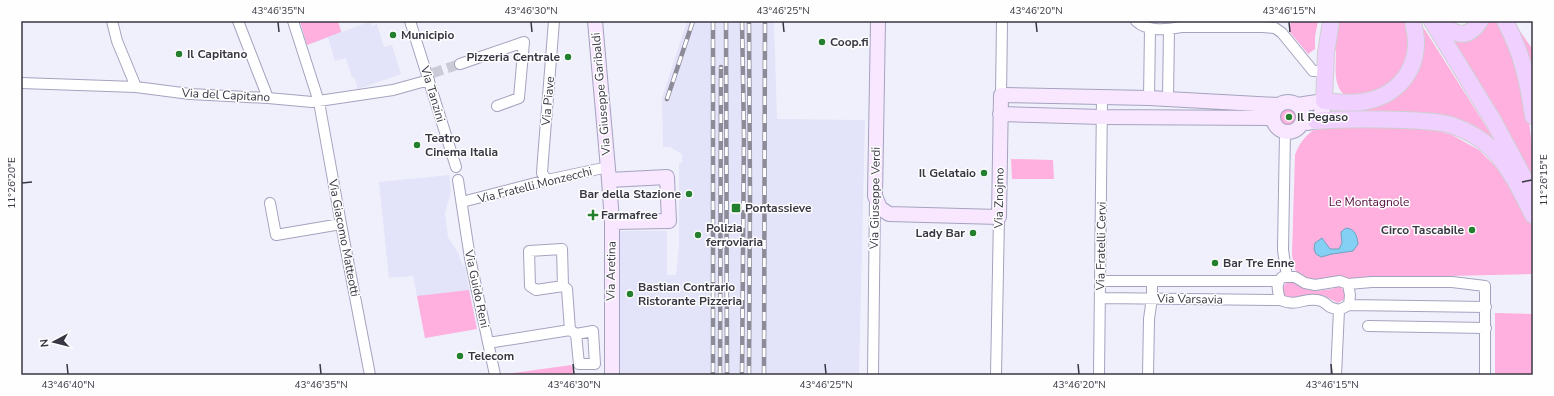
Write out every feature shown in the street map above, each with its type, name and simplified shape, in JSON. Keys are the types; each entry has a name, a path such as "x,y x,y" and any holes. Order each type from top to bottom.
{"main road":[{"path":"1331,21 1324,71 1324,101 1348,103 1369,101 1388,93 1402,83 1411,69 1415,54 1416,42 1413,21"},
{"path":"1432,21 1494,122 1520,168 1533,196"},
{"path":"1444,26 1458,34 1470,32 1480,21"},
{"path":"1505,21 1514,39 1523,64 1533,116"},
{"path":"1316,121 1341,119 1423,121 1451,125 1468,132 1493,150 1506,168 1533,216"}],"street":[{"path":"112,21 136,87"},
{"path":"238,21 268,98"},
{"name":"Via Giacomo Matteotti","path":"293,21 319,102 340,224 370,375"},
{"name":"Via Tanzini","path":"410,21 430,76 456,167"},
{"name":"Via Piave","path":"547,180 542,173 554,21"},
{"name":"Via Giuseppe Garibaldi","path":"595,21 608,174"},
{"name":"Via Giuseppe Verdi","path":"872,375 878,21"},
{"name":"Via Znojmo","path":"996,375 1002,21"},
{"path":"1136,21 1141,26 1150,29 1169,29 1181,27 1275,28 1282,33 1313,71 1324,71"},
{"path":"1149,98 1150,29"},
{"path":"1168,99 1169,29"},
{"path":"460,64 524,42 519,98 497,106"},
{"name":"Via del Capitano","path":"21,83 136,87 190,94 319,102 393,90 430,76"},
{"path":"1001,95 1149,98 1278,105 1287,101 1297,105 1324,101 1323,110 1316,121 1300,125"},
{"name":"Via Fratelli Cervi","path":"1099,375 1102,97"},
{"path":"1238,117 1239,102"},
{"path":"1278,105 1275,109 1273,118 1277,127 1285,132 1295,130 1300,125 1302,113 1297,105"},
{"path":"1000,114 1102,117 1273,118"},
{"path":"1280,300 1277,287 1282,279 1285,132"},
{"path":"608,174 667,177 669,221 612,222"},
{"name":"Via Fratelli Monzecchi","path":"462,202 547,180 608,174"},
{"name":"Via Aretina","path":"608,174 612,222 610,326 612,375"},
{"path":"458,180 462,202"},
{"path":"875,196 880,208 890,214"},
{"name":"Via Guido Reni","path":"462,202 470,258 494,375"},
{"path":"270,203 276,235 340,224"},
{"path":"874,225 880,218 890,214 999,217"},
{"path":"488,343 573,332 567,289 563,286 562,249 529,251 530,286 536,290 563,286"},
{"name":"Via Varsavia","path":"1100,281 1233,281 1295,277 1305,283 1316,285 1340,281 1348,284 1372,282 1452,282 1485,286 1486,307"},
{"path":"1148,375 1149,320 1152,298 1152,281"},
{"path":"1233,281 1233,300"},
{"path":"1348,284 1350,294 1349,305"},
{"name":"Via Varsavia","path":"1100,298 1280,300 1294,304 1312,299 1326,302 1330,307 1339,310"},
{"path":"1336,375 1339,310 1349,305 1486,307 1485,375"},
{"path":"1368,326 1486,328"}],"shaded area":[{"path":"300,21 338,21 342,32 371,21 372,26 377,24 384,47 392,45 401,74 358,89 354,77 352,78 346,58 335,61 328,38 307,45"},
{"path":"687,21 774,21 777,119 865,120 859,375 620,375 618,231 667,231 667,275 676,275 679,246 679,163 682,163 682,154 670,147 663,147 662,98"},
{"path":"449,175 451,191 445,213 448,237 465,267 477,329 425,338 413,276 389,278 379,182"}],"green space":[{"path":"300,21 338,21 341,32 307,45"},
{"path":"1291,21 1318,21 1315,37 1315,49 1308,54 1289,31"},
{"path":"1338,21 1407,21 1410,31 1409,59 1389,88 1347,97 1342,93 1337,82 1336,50 1334,49"},
{"path":"1485,21 1499,21 1516,61 1526,103 1530,131 1533,159 1533,173 1531,174 1451,40"},
{"path":"1513,21 1533,50 1533,81"},
{"path":"1420,26 1422,26 1425,30 1497,144 1477,134 1355,114 1355,108 1391,98"},
{"path":"1288,106 1296,109 1299,117 1296,125 1288,128 1280,125 1277,117 1280,109"},
{"name":"Le Montagnole","path":"1319,126 1425,127 1452,135 1479,150 1504,175 1533,228 1533,274 1315,279 1309,279 1300,275 1295,269 1292,254 1295,155 1304,138"},
{"path":"1011,159 1053,160 1054,179 1012,179"},
{"path":"1287,282 1292,282 1306,289 1316,291 1332,289 1339,286 1344,290 1345,299 1338,303 1323,295 1287,298 1283,294 1282,290"},
{"path":"469,290 477,329 425,338 417,296"},
{"path":"1495,313 1533,314 1533,375 1495,375"},
{"path":"571,365 574,370 574,375 499,375"}],"water":[{"path":"1346,228 1352,230 1357,238 1358,244 1353,251 1321,257 1316,254 1314,249 1315,243 1322,238 1330,249 1339,249 1342,243 1341,232"}],"tunnel":[{"path":"433,73 460,64"}],"railway":[{"path":"667,99 693,21"},
{"path":"713,21 713,375"},
{"path":"726,21 727,375"},
{"path":"742,21 744,135 742,375"},
{"path":"749,21 749,375"},
{"path":"764,375 765,21"},
{"path":"720,375 721,67"}],"place":[{"name":"Municipio","path":"393,35"},
{"name":"Coop.fi","path":"822,42"},
{"name":"Il Capitano","path":"179,54"},
{"name":"Pizzeria Centrale","path":"568,57"},
{"name":"Il Pegaso","path":"1289,117"},
{"name":"Teatro Cinema Italia","path":"417,145"},
{"name":"Il Gelataio","path":"984,173"},
{"name":"Bar della Stazione","path":"689,194"},
{"name":"Pontassieve","path":"736,208"},
{"name":"Farmafree","path":"593,215"},
{"name":"Circo Tascabile","path":"1472,230"},
{"name":"Lady Bar","path":"973,233"},
{"name":"Polizia ferroviaria","path":"698,235"},
{"name":"Bar Tre Enne","path":"1215,263"},
{"name":"Bastian Contrario Ristorante Pizzeria","path":"630,294"},
{"name":"Telecom","path":"460,356"}]}
